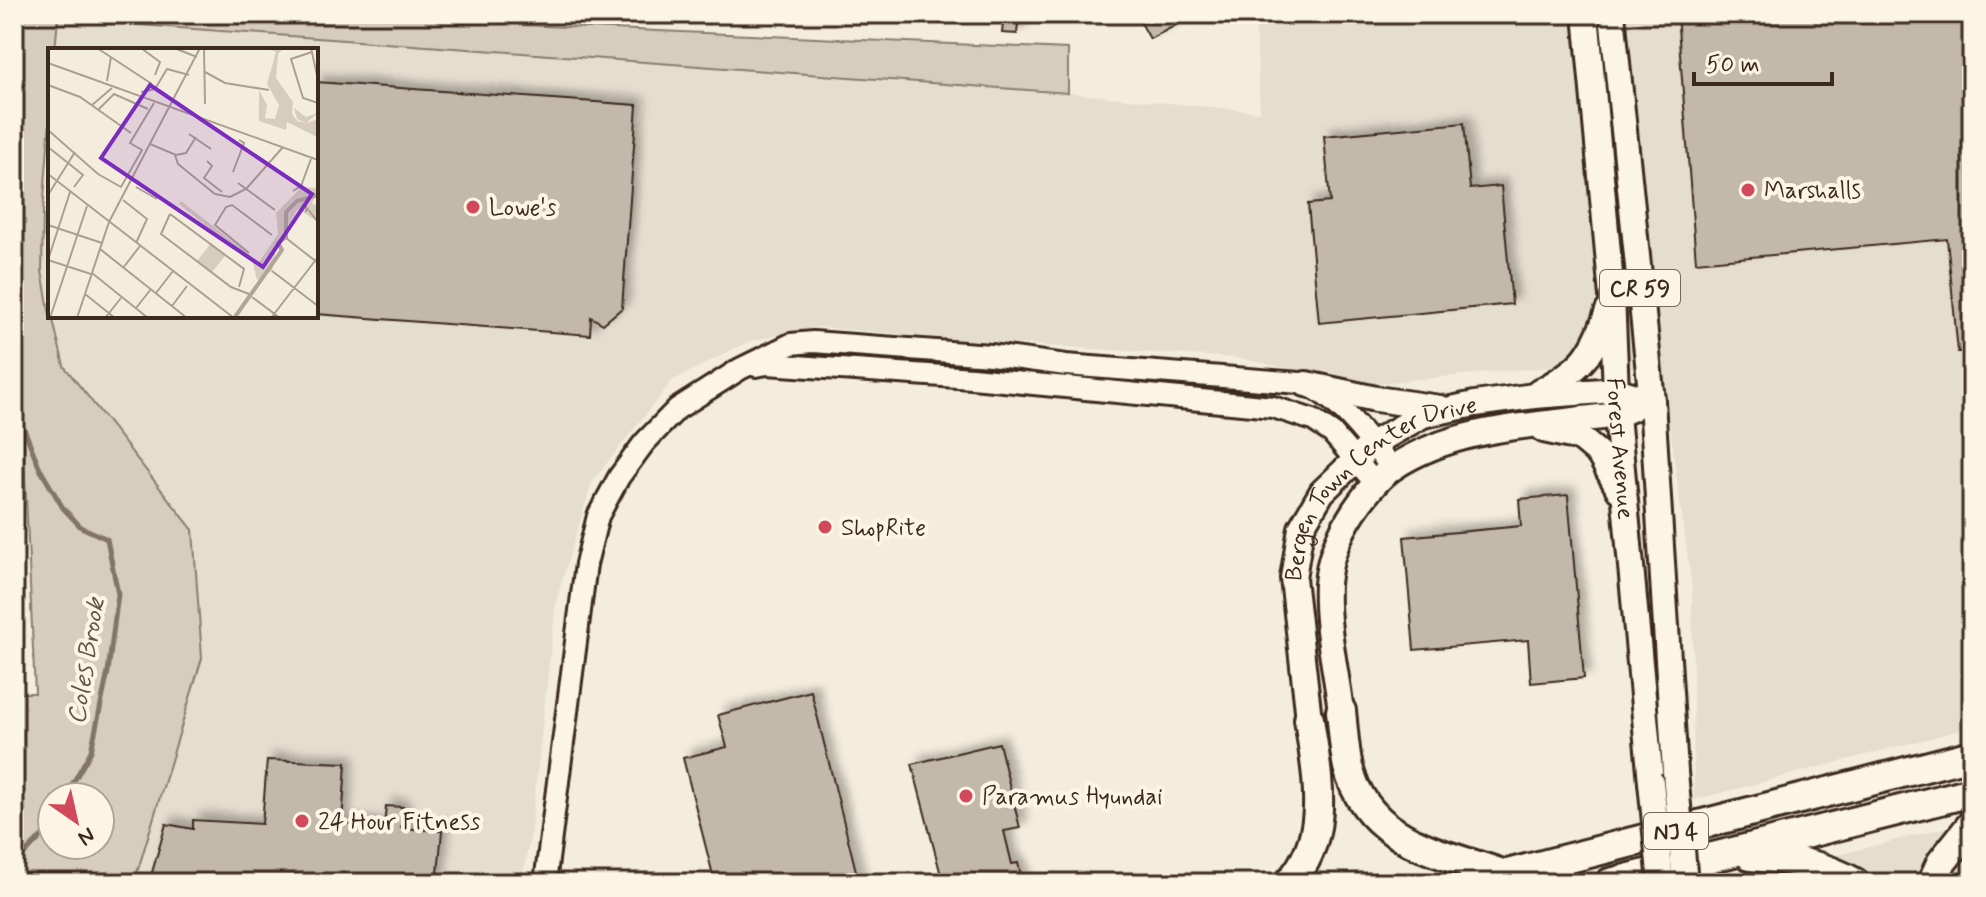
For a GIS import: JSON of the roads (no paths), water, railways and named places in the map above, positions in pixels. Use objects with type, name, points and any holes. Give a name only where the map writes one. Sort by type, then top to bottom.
[{"type":"highway","points":[[1341,711],[1348,767],[1364,800],[1378,819],[1396,836],[1416,845],[1505,875]]},
{"type":"highway","points":[[1289,883],[1308,854],[1318,828],[1320,800],[1309,719]]},
{"type":"highway","name":"NJ 4","points":[[1472,883],[1972,755]]},
{"type":"highway","name":"NJ 4","points":[[1610,883],[1972,792]]},
{"type":"highway","points":[[1932,883],[1941,863],[1972,824]]},
{"type":"highway","points":[[1727,854],[1792,859],[1834,871],[1855,883]]},
{"type":"main road","name":"Forest Avenue","points":[[1586,14],[1612,296],[1624,498],[1661,883]]},
{"type":"main road","name":"Forest Avenue","points":[[1612,14],[1652,401],[1685,883]]},
{"type":"main road","points":[[1534,396],[1582,364],[1597,342],[1612,296]]},
{"type":"main road","points":[[1306,384],[1376,399],[1450,409]]},
{"type":"main road","points":[[1616,390],[1652,401]]},
{"type":"main road","name":"Bergen Town Center Drive","points":[[1309,719],[1293,578],[1301,528],[1322,492],[1364,452],[1423,415],[1534,396],[1616,390]]},
{"type":"main road","name":"Bergen Town Center Drive","points":[[1341,711],[1328,621],[1327,584],[1331,556],[1342,528],[1384,476],[1429,449],[1465,435],[1617,415],[1652,401]]},
{"type":"main road","points":[[1530,427],[1580,438],[1599,454],[1624,498]]},
{"type":"street","points":[[545,883],[586,564],[598,516],[619,477],[644,443],[677,409],[740,369],[791,344],[813,342],[991,355],[1066,365],[1306,384],[1330,400],[1364,452],[1384,476]]},
{"type":"street","points":[[740,369],[767,364],[871,369],[1273,407],[1313,420],[1364,452]]},
{"type":"waterway","name":"Coles Brook","points":[[14,420],[24,429],[40,469],[63,508],[81,527],[107,539],[118,594],[108,672],[91,751],[74,781]]},
{"type":"waterway","name":"Coles Brook","points":[[14,865],[36,842]]},
{"type":"place","name":"Marshalls","points":[[1748,190]]},
{"type":"place","name":"Lowe's","points":[[473,207]]},
{"type":"place","name":"ShopRite","points":[[825,527]]},
{"type":"place","name":"Paramus Hyundai","points":[[966,796]]},
{"type":"place","name":"24 Hour Fitness","points":[[302,821]]}]
